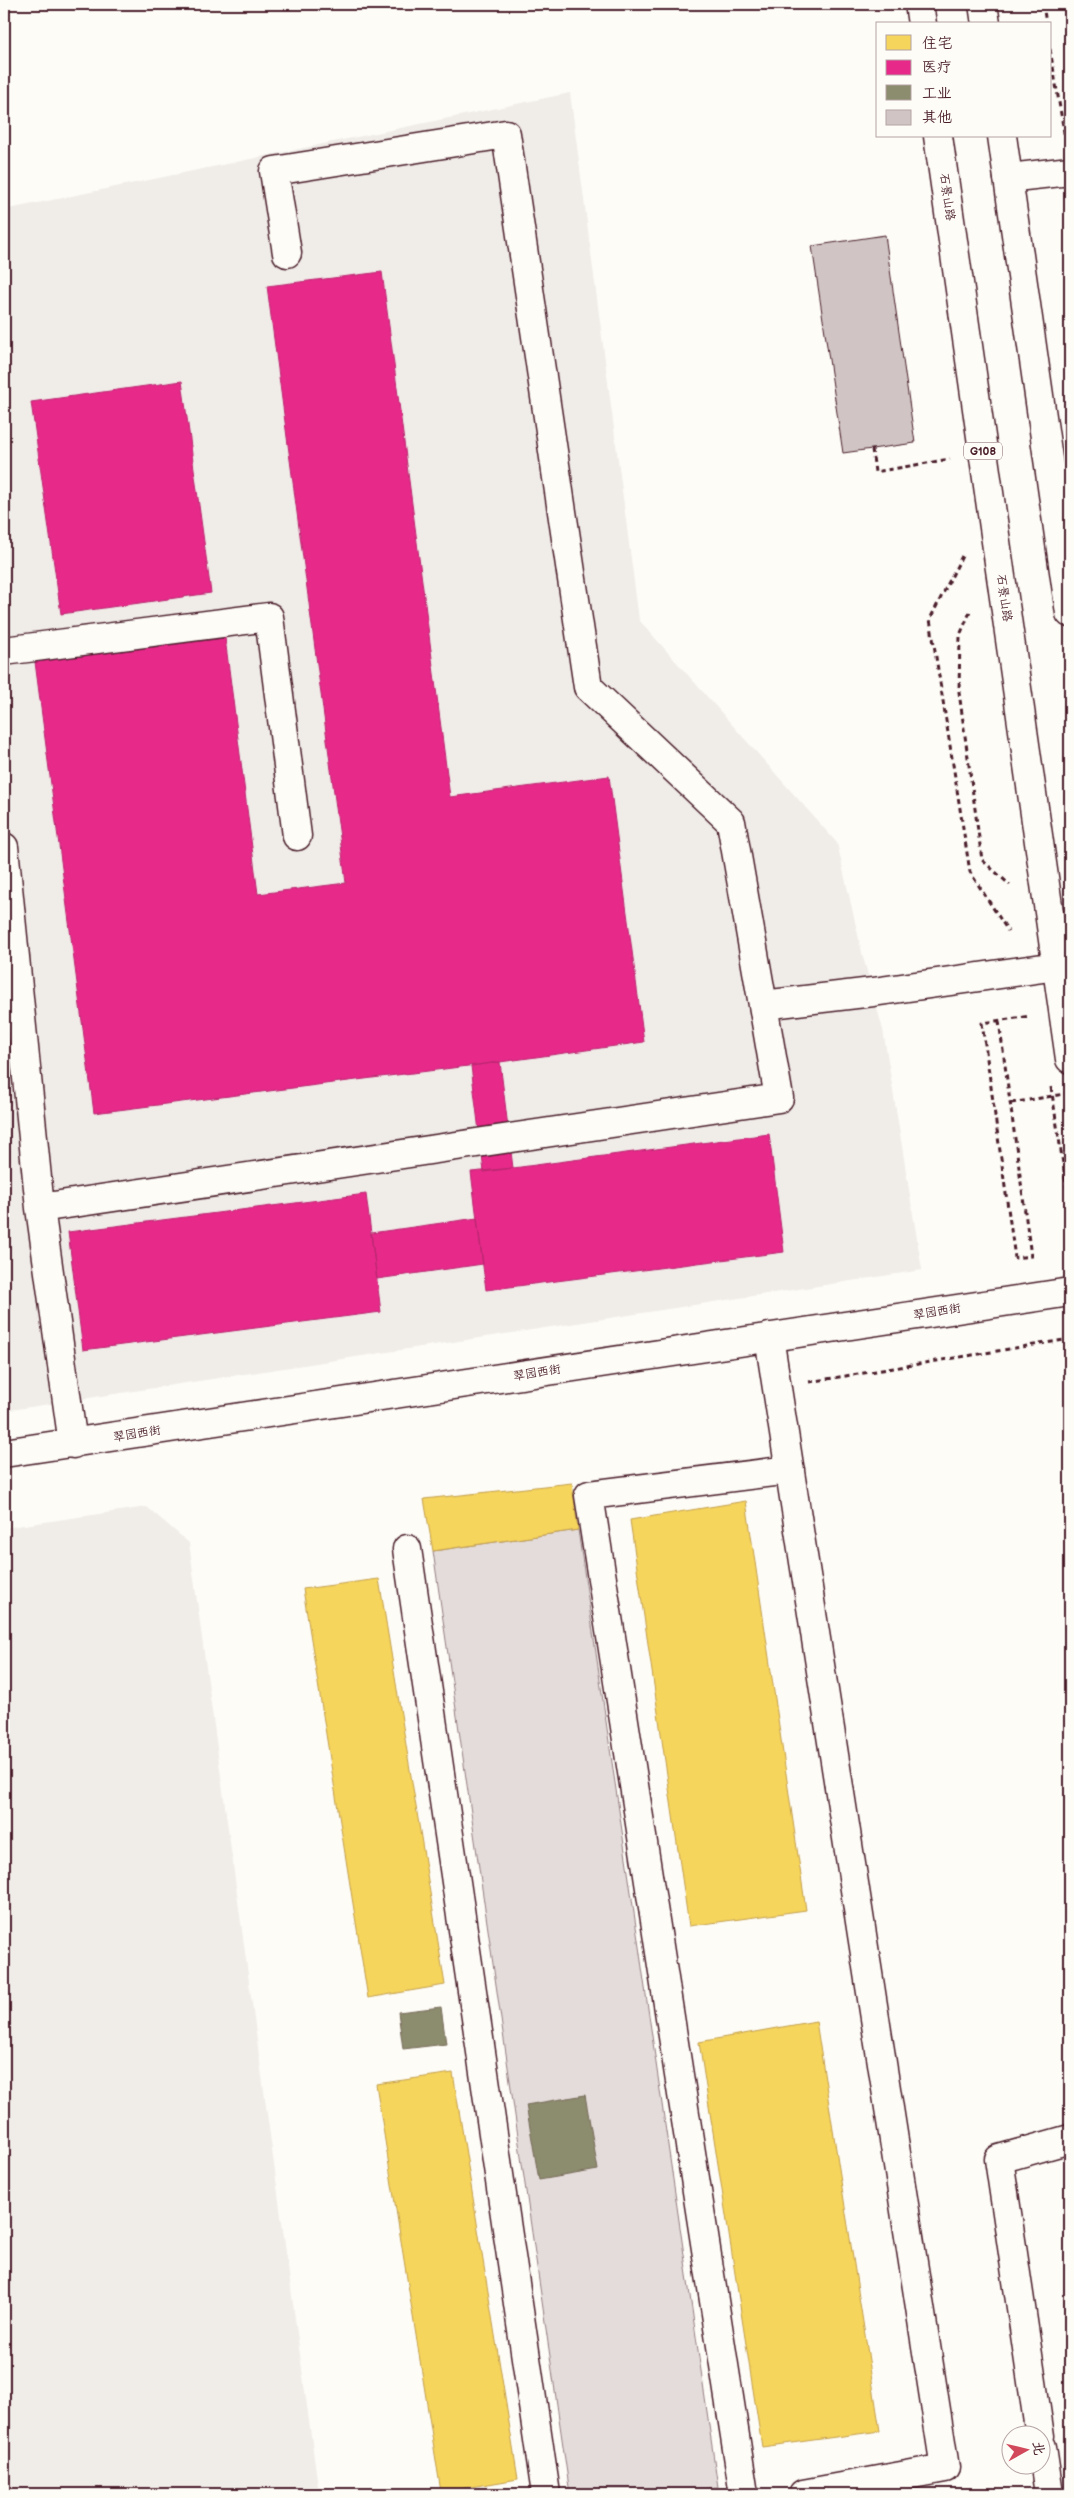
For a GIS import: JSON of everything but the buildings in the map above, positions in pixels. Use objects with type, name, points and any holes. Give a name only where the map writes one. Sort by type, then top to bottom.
[{"type":"main road","points":[[920,4],[922,22]]},
{"type":"main road","points":[[983,4],[986,22]]},
{"type":"main road","points":[[40,1208],[779,1098],[731,822],[588,687],[506,134],[274,171],[287,253]]},
{"type":"main road","name":"石景山路","points":[[938,138],[1070,1059]]},
{"type":"main road","points":[[1002,138],[1070,613]]},
{"type":"main road","points":[[1008,178],[1070,171]]},
{"type":"main road","points":[[4,651],[269,617],[297,836]]},
{"type":"main road","points":[[4,847],[40,1208],[73,1444]]},
{"type":"main road","points":[[763,1005],[873,992],[1057,966]]},
{"type":"main road","name":"翠园西街","points":[[4,1453],[1070,1292]]},
{"type":"main road","points":[[769,1338],[945,2468],[803,2494]]},
{"type":"main road","points":[[744,2494],[589,1495],[790,1470]]},
{"type":"main road","points":[[407,1549],[546,2494]]},
{"type":"main road","points":[[1039,2426],[999,2159],[1070,2139]]},
{"type":"main road","points":[[1046,2476],[1049,2494]]},
{"type":"path","points":[[1043,4],[1046,22]]},
{"type":"path","points":[[1052,61],[1066,144]]},
{"type":"path","points":[[872,449],[875,472],[958,458]]},
{"type":"path","points":[[966,549],[930,619],[970,872],[1008,931]]},
{"type":"path","points":[[971,610],[960,634],[959,692],[982,860],[1013,888]]},
{"type":"path","points":[[999,1021],[1031,1256],[1015,1258],[982,1023],[1063,1011]]},
{"type":"path","points":[[1050,1083],[1070,1209]]},
{"type":"path","points":[[1011,1103],[1070,1093]]},
{"type":"path","points":[[802,1383],[1070,1339]]},
{"type":"shaded area","points":[[570,93],[639,620],[837,843],[863,957],[883,1030],[922,1270],[4,1411],[4,210]]},
{"type":"shaded area","points":[[147,1507],[189,1543],[319,2494],[4,2494],[4,1528]]},
{"type":"shaded area","points":[[578,1530],[718,2487],[666,2494],[570,2494],[433,1551]]}]
